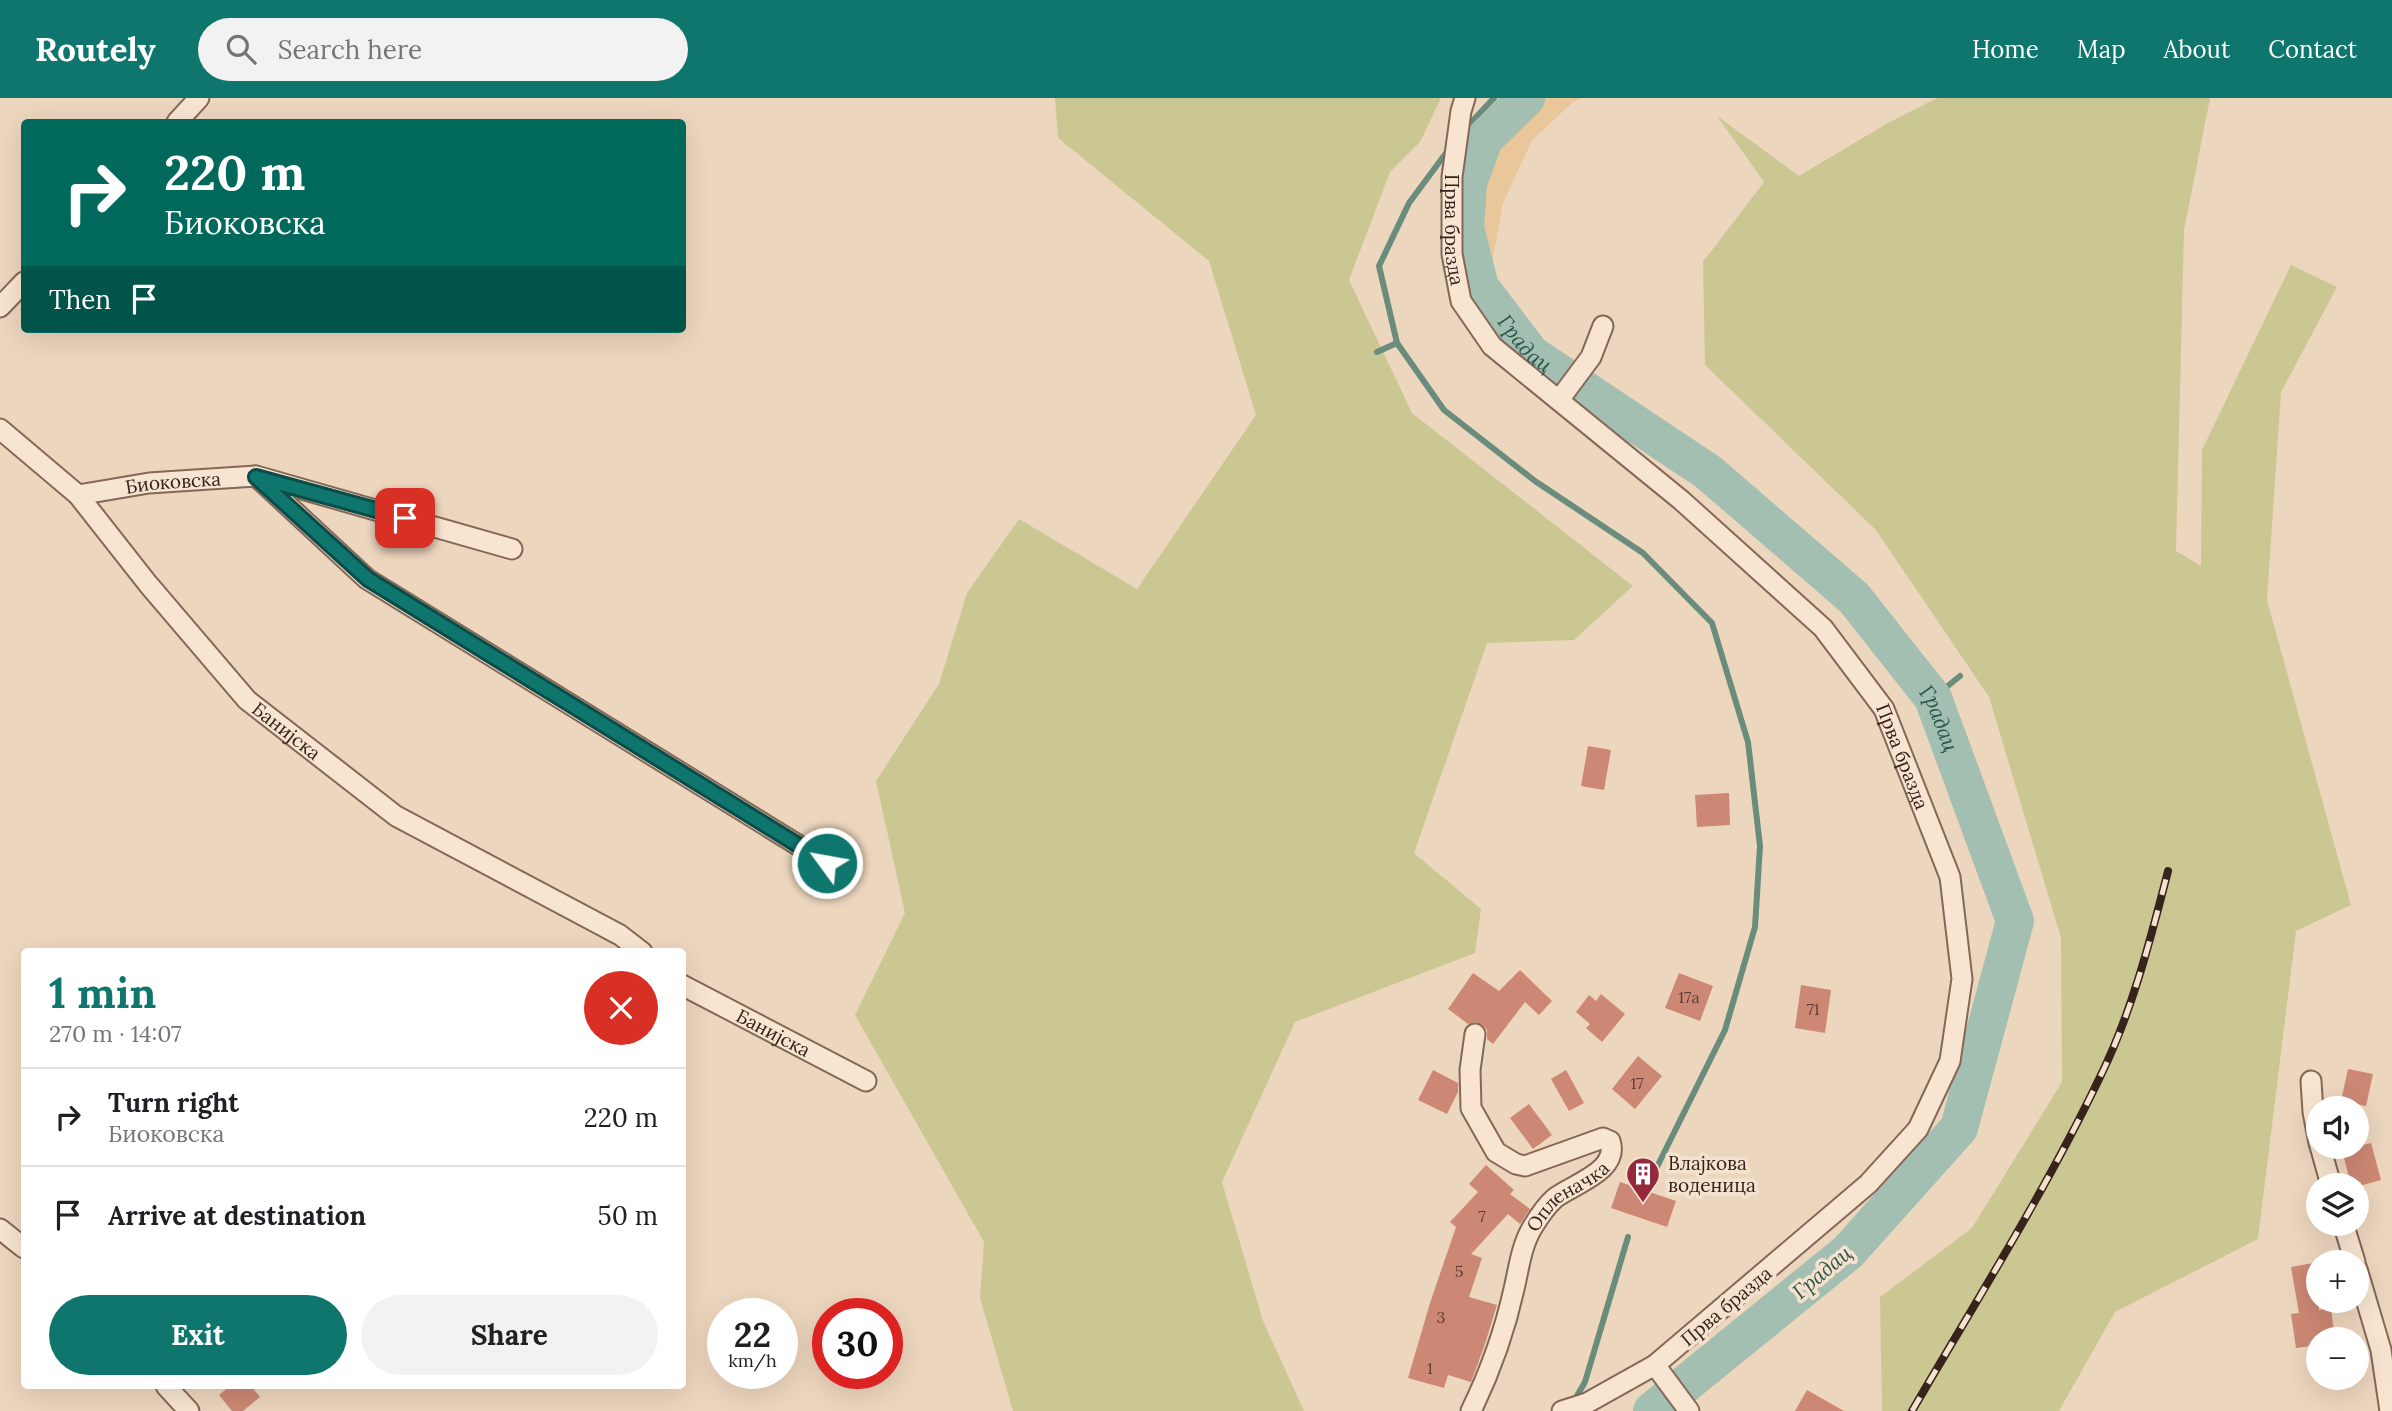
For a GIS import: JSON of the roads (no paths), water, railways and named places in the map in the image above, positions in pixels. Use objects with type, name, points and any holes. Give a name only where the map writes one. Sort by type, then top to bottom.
[{"type":"street","points":[[180,119],[198,98]]},
{"type":"street","name":"Прва бразда","points":[[1463,104],[1452,177],[1452,254],[1461,301],[1492,346],[1681,500],[1823,628],[1884,709],[1950,877],[1962,979],[1950,1061],[1918,1129],[1868,1184],[1659,1372],[1562,1411]]},
{"type":"street","points":[[0,307],[21,285]]},
{"type":"street","points":[[1559,400],[1591,357],[1603,326]]},
{"type":"street","name":"Банијска","points":[[0,429],[78,495],[148,584],[247,700],[396,816],[620,935],[637,948]]},
{"type":"street","points":[[256,477],[368,579],[827,863]]},
{"type":"street","name":"Биоковска","points":[[78,495],[149,483],[256,477],[512,549]]},
{"type":"street","name":"Банијска","points":[[686,987],[866,1081]]},
{"type":"street","name":"Опленачка","points":[[1471,1411],[1499,1338],[1514,1290],[1518,1261],[1532,1229],[1552,1200],[1601,1170],[1611,1155],[1612,1147],[1610,1141],[1603,1138],[1525,1166],[1516,1164],[1496,1152],[1471,1108],[1470,1070],[1475,1034]]},
{"type":"street","points":[[2311,1081],[2313,1096]]},
{"type":"street","points":[[0,1229],[21,1246]]},
{"type":"street","points":[[2369,1310],[2381,1350],[2390,1411]]},
{"type":"street","points":[[1659,1372],[1689,1411]]},
{"type":"street","points":[[169,1389],[189,1411]]},
{"type":"waterway","points":[[1464,130],[1494,98]]},
{"type":"waterway","name":"Градац","points":[[1526,98],[1484,139],[1468,183],[1465,228],[1480,287],[1531,354],[1708,472],[1854,598],[1933,698],[2015,921],[1959,1128],[1848,1252],[1652,1411]]},
{"type":"waterway","points":[[1449,149],[1409,203],[1379,266],[1397,343],[1444,410],[1535,481],[1643,553],[1712,623],[1748,742],[1760,846],[1755,927],[1725,1030],[1649,1183]]},
{"type":"waterway","points":[[1377,352],[1397,343]]},
{"type":"waterway","points":[[1933,698],[1960,676]]},
{"type":"waterway","points":[[1574,1401],[1585,1382],[1628,1237]]},
{"type":"railway","points":[[1912,1411],[2033,1204],[2100,1077],[2131,1002],[2168,871]]},
{"type":"place","name":"Влајкова воденица","points":[[1643,1204]]}]
